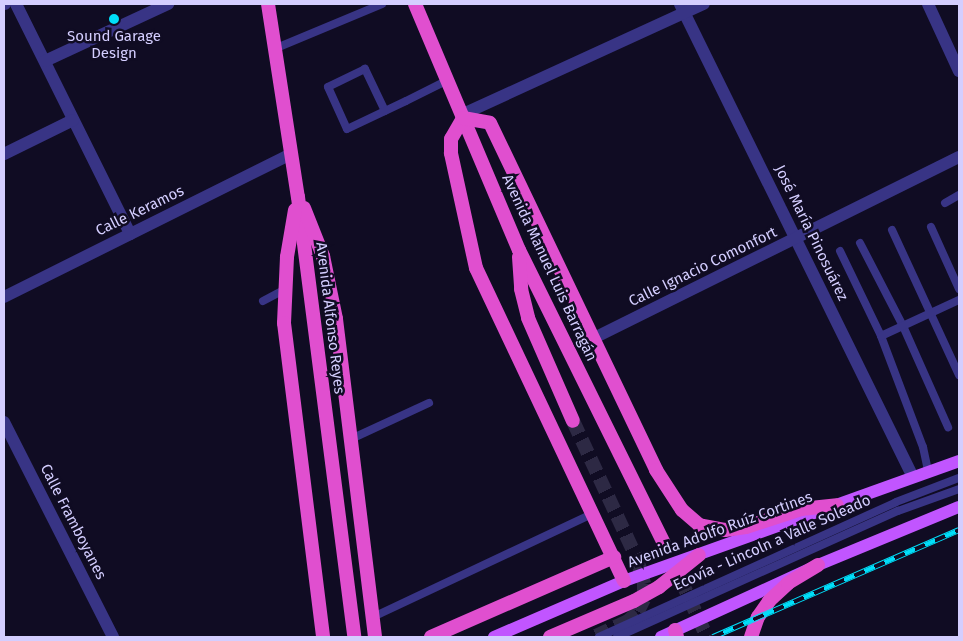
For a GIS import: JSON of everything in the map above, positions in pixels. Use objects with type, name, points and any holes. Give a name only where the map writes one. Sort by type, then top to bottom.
[{"type":"highway","name":"Avenida Alfonso Reyes","points":[[268,4],[298,196],[354,637]]},
{"type":"highway","name":"Avenida Manuel Luis Barragán","points":[[415,4],[519,250],[663,541]]},
{"type":"highway","points":[[624,581],[594,513],[476,268],[451,153],[452,139],[462,116],[490,123],[664,486],[675,503],[699,525],[725,530],[739,528],[801,509],[837,505]]},
{"type":"highway","points":[[298,196],[284,290],[292,405],[323,637]]},
{"type":"highway","points":[[298,196],[314,231],[330,282],[375,637]]},
{"type":"highway","points":[[519,250],[520,289],[528,318],[573,421]]},
{"type":"highway","points":[[550,637],[634,601],[659,587],[699,555]]},
{"type":"highway","points":[[431,637],[614,557]]},
{"type":"highway","points":[[751,637],[758,618],[770,601],[788,583],[818,565]]},
{"type":"main road","name":"Avenida Adolfo Ruíz Cortines","points":[[494,637],[624,581],[959,460]]},
{"type":"main road","points":[[661,637],[676,634],[818,565],[959,507]]},
{"type":"street","points":[[16,4],[130,234]]},
{"type":"street","points":[[45,62],[168,4]]},
{"type":"street","points":[[462,116],[682,8],[704,4]]},
{"type":"street","points":[[928,4],[959,71]]},
{"type":"street","name":"José María Pinosuárez","points":[[682,8],[913,477]]},
{"type":"street","points":[[4,154],[73,120]]},
{"type":"street","name":"Calle Keramos","points":[[4,297],[291,154]]},
{"type":"street","name":"Calle Ignacio Comonfort","points":[[594,338],[796,241],[959,158]]},
{"type":"street","name":"Calle Framboyanes","points":[[4,422],[113,637]]},
{"type":"lane","points":[[274,48],[382,4]]},
{"type":"lane","points":[[385,111],[365,69],[328,87],[347,129],[385,111],[446,81]]},
{"type":"lane","points":[[945,203],[959,195]]},
{"type":"lane","points":[[931,227],[959,290]]},
{"type":"lane","points":[[892,230],[959,375]]},
{"type":"lane","points":[[860,243],[903,326],[948,427]]},
{"type":"lane","points":[[840,251],[881,336],[923,447],[928,471]]},
{"type":"lane","points":[[263,301],[284,290]]},
{"type":"lane","points":[[881,336],[959,300]]},
{"type":"lane","points":[[351,439],[429,403]]},
{"type":"lane","name":"Ecovía - Lincoln a Valle Soleado","points":[[599,637],[896,502],[959,478]]},
{"type":"lane","points":[[617,637],[898,511],[959,489]]},
{"type":"lane","points":[[373,617],[594,513]]},
{"type":"tunnel","points":[[573,421],[637,559],[644,584],[644,599],[637,613],[628,621],[594,637]]},
{"type":"tunnel","points":[[663,541],[707,637]]},
{"type":"railway","points":[[713,637],[959,530]]},
{"type":"place","name":"Sound Garage Design","points":[[114,19]]}]
